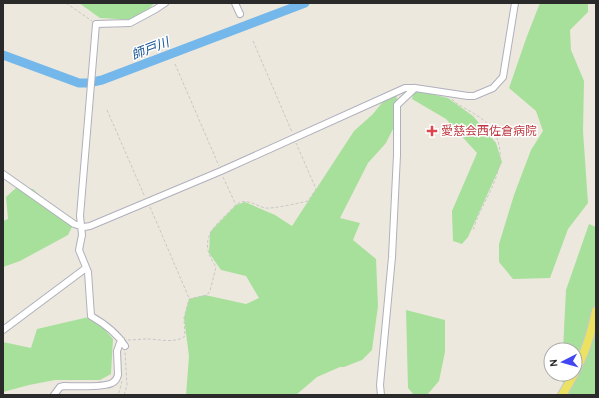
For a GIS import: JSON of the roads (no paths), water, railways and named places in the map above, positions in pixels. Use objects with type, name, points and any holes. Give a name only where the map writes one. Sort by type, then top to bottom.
[{"type":"main road","points":[[562,395],[578,368],[588,342],[596,311]]},
{"type":"street","points":[[125,346],[107,325],[91,316],[88,272],[79,250],[82,239],[80,226],[96,24],[130,23],[165,3]]},
{"type":"street","points":[[235,3],[240,14]]},
{"type":"street","points":[[3,174],[74,224],[84,227],[100,222],[294,139],[405,88],[474,96],[493,88],[503,78],[515,3]]},
{"type":"street","points":[[381,395],[380,385],[392,257],[397,155],[397,105],[415,88]]},
{"type":"street","points":[[3,330],[86,268]]},
{"type":"street","points":[[54,395],[64,386],[110,384],[117,379],[118,351],[121,340]]},
{"type":"waterway","name":"師戸川","points":[[3,55],[79,83],[88,83],[102,80],[305,3]]},
{"type":"place","name":"愛慈会西佐倉病院","points":[[432,131]]}]
